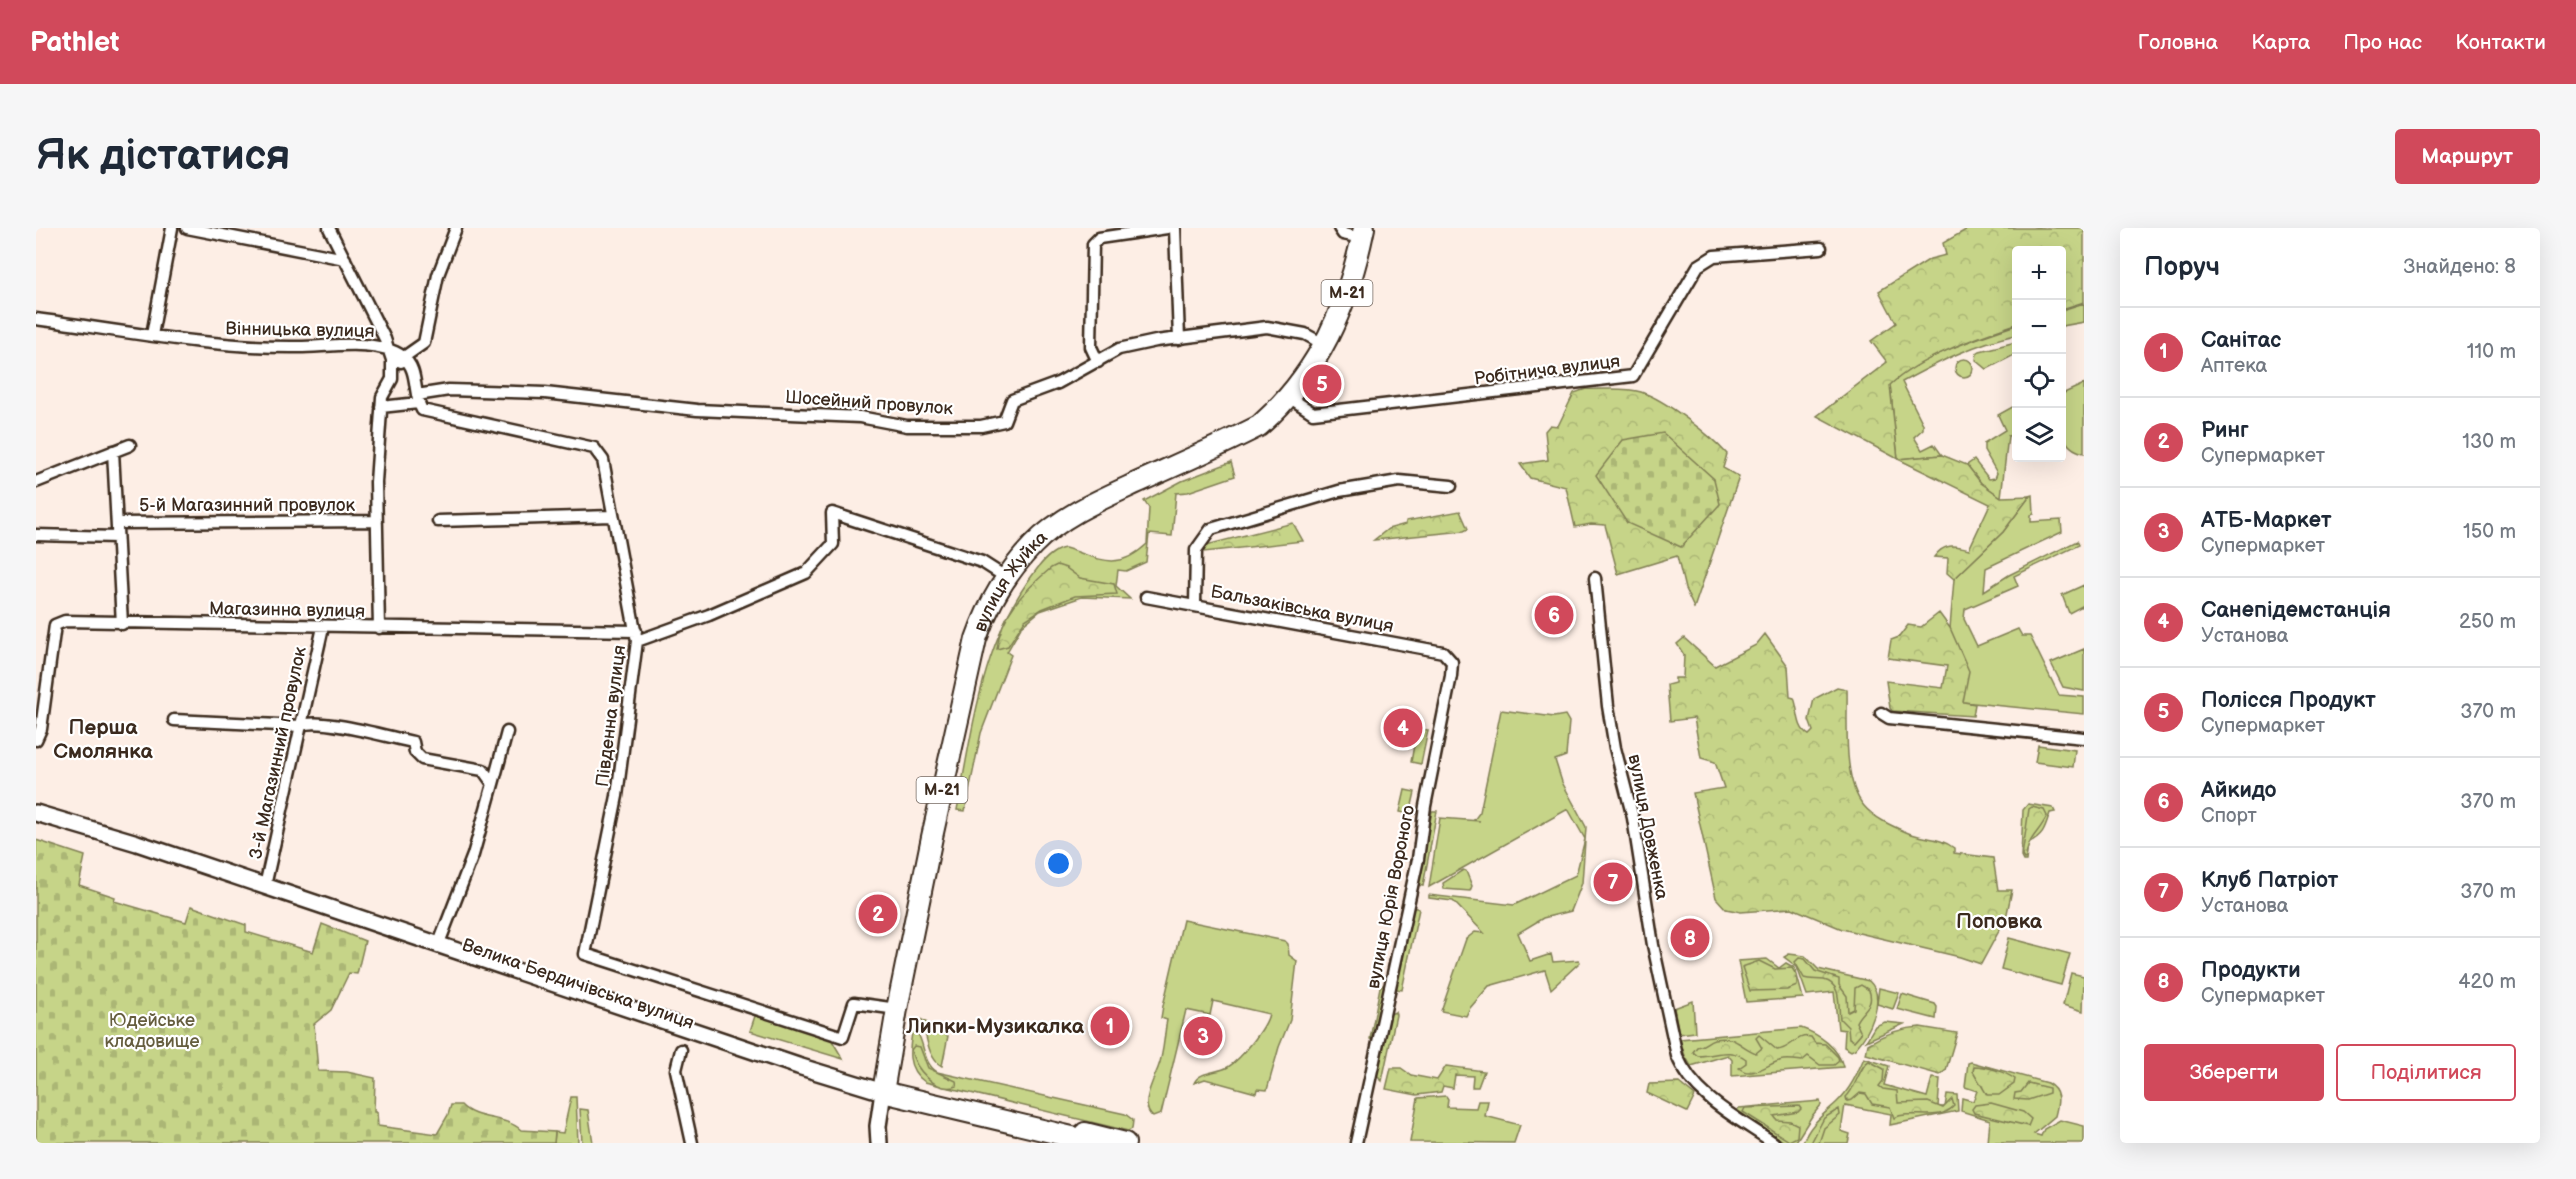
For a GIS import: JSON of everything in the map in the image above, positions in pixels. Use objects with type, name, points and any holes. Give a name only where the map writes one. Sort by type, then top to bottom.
[{"type":"highway","name":"вулиця Жуйка","points":[[884,1088],[897,1009],[953,736],[976,639],[985,614],[1007,578],[1034,544],[1069,517],[1105,497],[1259,426],[1289,397],[1300,385],[1325,345],[1355,272],[1363,233]]},
{"type":"highway","name":"Велика Бердичівська вулиця","points":[[884,1088],[1097,1143]]},
{"type":"highway","name":"Велика Бердичівська вулиця","points":[[884,1088],[1125,1143]]},
{"type":"main road","name":"Велика Бердичівська вулиця","points":[[36,806],[213,860],[266,882],[798,1066],[884,1088]]},
{"type":"main road","name":"Велика Бердичівська вулиця","points":[[36,813],[266,882],[441,938],[884,1088]]},
{"type":"main road","points":[[879,1143],[878,1126],[884,1088]]},
{"type":"street","points":[[152,335],[172,228]]},
{"type":"street","points":[[187,228],[345,259]]},
{"type":"street","points":[[329,228],[389,350],[392,360],[392,379]]},
{"type":"street","points":[[379,628],[375,482],[382,397],[404,357],[424,343],[438,275],[456,228]]},
{"type":"street","points":[[1098,362],[1092,348],[1093,244],[1099,238],[1167,228]]},
{"type":"street","points":[[1175,228],[1179,339]]},
{"type":"street","points":[[1339,228],[1343,234],[1363,233]]},
{"type":"street","name":"Робітнича вулиця","points":[[1289,397],[1313,413],[1634,376],[1698,266],[1714,256],[1821,248]]},
{"type":"street","name":"Вінницька вулиця","points":[[36,319],[225,346],[277,348],[366,345],[389,350],[404,357]]},
{"type":"street","name":"Шосейний провулок","points":[[418,399],[449,390],[545,393],[697,410],[860,417],[907,426],[981,426],[1004,421],[1012,400],[1058,383],[1119,349],[1156,341],[1267,327],[1305,334],[1325,345]]},
{"type":"street","points":[[381,407],[418,399],[417,384],[404,357]]},
{"type":"street","name":"Південна вулиця","points":[[418,399],[422,410],[594,448],[603,460],[637,636],[617,796],[585,954],[843,1037],[854,1003],[897,1009]]},
{"type":"street","points":[[36,482],[130,445]]},
{"type":"street","points":[[113,451],[122,624]]},
{"type":"street","points":[[1195,605],[1196,550],[1211,529],[1338,491],[1399,480],[1450,486]]},
{"type":"street","points":[[637,636],[709,615],[806,573],[833,544],[832,513],[982,562],[1007,578]]},
{"type":"street","points":[[438,521],[612,516]]},
{"type":"street","name":"5-й Магазинний провулок","points":[[117,523],[377,521]]},
{"type":"street","points":[[36,535],[117,537]]},
{"type":"street","name":"вулиця Довженка","points":[[1594,578],[1615,748],[1633,818],[1653,945],[1677,1056],[1686,1075],[1704,1095],[1774,1143]]},
{"type":"street","name":"Бальзаківська вулиця","points":[[1146,597],[1443,652],[1449,657]]},
{"type":"street","name":"Магазинна вулиця","points":[[36,740],[40,729],[55,624],[65,621],[637,636]]},
{"type":"street","name":"3-й Магазинний провулок","points":[[266,882],[323,627]]},
{"type":"street","name":"вулиця Юрія Вороного","points":[[1356,1143],[1418,860],[1425,806],[1452,668],[1449,657]]},
{"type":"street","points":[[1881,713],[1889,718],[2084,738]]},
{"type":"street","points":[[174,720],[302,726],[307,722],[326,723],[413,742],[415,752],[422,759],[483,770],[493,784]]},
{"type":"street","points":[[441,938],[473,855],[507,732]]},
{"type":"street","points":[[681,1050],[676,1070],[692,1143]]},
{"type":"green space","points":[[1969,228],[2084,228],[2084,302],[2066,308],[2066,246],[2012,246],[2012,325],[1933,357],[1917,365],[1890,385],[1898,459],[1817,416],[1887,362],[1871,341],[1896,323],[1879,291],[1930,259],[1946,255],[1943,243]]},
{"type":"green space","points":[[2084,303],[2084,322],[2066,325],[2066,309]]},
{"type":"green space","points":[[2012,326],[2012,336],[1972,348],[1902,382],[1923,424],[1923,429],[1914,437],[1922,450],[1934,444],[1942,455],[1898,459],[1890,384],[1934,356]]},
{"type":"green space","points":[[2012,343],[2012,356],[1987,369],[1976,360],[1977,353]]},
{"type":"green space","points":[[1964,359],[1970,362],[1973,368],[1970,374],[1964,377],[1958,374],[1955,368],[1958,362]]},
{"type":"green space","points":[[2084,384],[2084,453],[2075,450],[2066,441],[2066,392]]},
{"type":"green space","points":[[1586,389],[1635,390],[1663,402],[1719,446],[1727,454],[1723,468],[1739,477],[1694,608],[1685,589],[1677,556],[1618,574],[1605,525],[1591,524],[1575,527],[1566,487],[1530,478],[1520,464],[1548,460],[1545,431],[1550,425],[1558,426],[1574,393]]},
{"type":"green space","points":[[2012,407],[2012,436],[2008,436],[2001,497],[1981,483],[1967,465],[1974,460],[1989,479],[1995,478],[1997,473],[1984,450],[1984,443],[2005,430],[1998,415]]},
{"type":"green space","points":[[1663,433],[1714,479],[1720,504],[1681,547],[1627,523],[1596,475],[1623,440]]},
{"type":"green space","points":[[1942,455],[1967,465],[1981,483],[2001,497],[2030,496],[2003,532],[1954,579],[1947,573],[1948,558],[1934,557],[1942,549],[1950,546],[1969,549],[1990,504],[1898,459]]},
{"type":"green space","points":[[1231,462],[1235,476],[1188,492],[1176,493],[1172,536],[1149,534],[1146,562],[1126,571],[1118,570],[1116,586],[1130,599],[1082,597],[1040,611],[1022,626],[1007,652],[1011,655],[981,733],[965,811],[957,810],[975,716],[991,656],[1016,599],[1037,569],[1052,554],[1065,548],[1108,561],[1117,561],[1136,553],[1147,544],[1149,508],[1144,501],[1182,481]]},
{"type":"green space","points":[[2033,495],[2034,514],[2031,515],[2031,522],[2061,520],[2062,532],[1986,568],[1984,591],[2009,575],[2077,541],[2079,545],[2014,576],[2018,586],[1965,609],[1964,619],[1977,646],[2018,629],[2022,636],[2030,636],[2059,695],[2084,697],[2084,714],[1963,702],[1950,628],[1954,579],[2003,532]]},
{"type":"green space","points":[[1460,511],[1468,529],[1464,531],[1374,540],[1388,529],[1406,524],[1406,521]]},
{"type":"green space","points":[[1293,523],[1303,541],[1204,552],[1206,545]]},
{"type":"green space","points":[[1057,565],[1066,568],[1080,578],[1114,584],[1117,594],[1075,596],[1042,609],[1025,620],[1008,646],[997,649],[1003,625],[1016,603],[1042,576]]},
{"type":"green space","points":[[2084,585],[2084,605],[2069,613],[2062,595]]},
{"type":"green space","points":[[1939,613],[1950,628],[1969,671],[1963,702],[1975,704],[1973,716],[1892,711],[1886,681],[1943,688],[1947,666],[1888,658],[1891,640],[1899,637],[1908,625],[1921,627]]},
{"type":"green space","points":[[1765,634],[1788,666],[1790,697],[1794,698],[1796,703],[1802,728],[1809,735],[1813,731],[1809,720],[1814,699],[1837,687],[1847,689],[1849,766],[1857,795],[1868,810],[1906,832],[1949,844],[1954,848],[1954,853],[1993,858],[1998,890],[2012,890],[2006,918],[1981,964],[1842,929],[1792,908],[1741,912],[1726,909],[1716,898],[1693,793],[1724,788],[1715,762],[1701,758],[1694,718],[1670,721],[1667,685],[1675,683],[1675,678],[1683,678],[1684,655],[1677,644],[1684,638],[1715,666],[1756,645]]},
{"type":"green space","points":[[2084,649],[2084,691],[2063,687],[2051,663]]},
{"type":"green space","points":[[1501,710],[1554,717],[1565,715],[1569,722],[1566,756],[1555,760],[1562,782],[1586,827],[1582,883],[1571,911],[1543,918],[1518,933],[1530,961],[1551,954],[1553,962],[1579,960],[1580,962],[1551,989],[1545,970],[1489,986],[1466,1016],[1441,1011],[1466,939],[1475,932],[1484,933],[1453,901],[1429,898],[1429,895],[1514,905],[1576,875],[1585,839],[1568,809],[1429,887],[1440,818],[1480,821],[1474,820],[1480,812]]},
{"type":"green space","points":[[1417,728],[1428,730],[1421,764],[1411,762]]},
{"type":"green space","points":[[2038,745],[2075,750],[2073,767],[2035,762]]},
{"type":"green space","points":[[1405,790],[1415,792],[1410,814],[1400,812]]},
{"type":"green space","points":[[2028,804],[2053,808],[2055,812],[2050,813],[2041,835],[2028,844],[2026,861],[2023,861],[2021,857],[2023,810]]},
{"type":"green space","points":[[2032,807],[2044,810],[2047,816],[2031,840],[2024,859],[2022,856],[2029,809]]},
{"type":"green space","points":[[1432,811],[1437,811],[1423,886],[1418,885]]},
{"type":"green space","name":"Юдейське кладовище","points":[[36,840],[85,856],[79,885],[115,897],[114,901],[186,922],[191,906],[246,925],[246,932],[313,952],[322,924],[365,941],[357,974],[349,973],[331,1010],[314,1024],[318,1071],[347,1072],[375,1078],[374,1112],[377,1112],[378,1126],[437,1134],[451,1105],[461,1105],[474,1114],[507,1122],[521,1130],[555,1132],[554,1143],[36,1143]]},
{"type":"green space","points":[[1463,870],[1466,871],[1472,886],[1470,891],[1444,889],[1443,883]]},
{"type":"green space","points":[[1413,907],[1419,909],[1402,990],[1396,989]]},
{"type":"green space","points":[[1183,920],[1285,941],[1288,944],[1289,955],[1297,961],[1290,1020],[1279,1047],[1267,1090],[1257,1089],[1256,1093],[1205,1079],[1194,1083],[1200,1076],[1224,1069],[1233,1063],[1258,1035],[1269,1014],[1213,1001],[1210,1015],[1186,1010],[1161,1114],[1153,1117],[1147,1107],[1147,1100],[1162,1057],[1167,1020],[1161,1018]]},
{"type":"green space","points":[[2009,938],[2070,954],[2061,985],[2001,969]]},
{"type":"green space","points":[[1789,954],[1805,956],[1818,969],[1869,981],[1874,988],[1877,997],[1874,1016],[1855,1049],[1851,1051],[1844,1047],[1845,1030],[1838,1029],[1834,992],[1807,995],[1797,967],[1784,957]]},
{"type":"green space","points":[[1799,958],[1805,959],[1815,971],[1839,979],[1839,985],[1847,996],[1848,1012],[1854,1009],[1855,988],[1861,985],[1869,990],[1869,1004],[1856,1022],[1861,1033],[1854,1041],[1849,1038],[1848,1027],[1840,1019],[1838,996],[1834,986],[1824,980],[1804,978],[1795,962]]},
{"type":"green space","points":[[1767,959],[1779,968],[1786,963],[1795,968],[1803,998],[1746,1002],[1738,961]]},
{"type":"green space","points":[[1759,961],[1775,969],[1792,968],[1797,976],[1797,986],[1787,990],[1750,991],[1742,967]]},
{"type":"green space","points":[[2071,973],[2084,976],[2083,1011],[2063,1005]]},
{"type":"green space","points":[[1385,985],[1373,1040],[1370,1039],[1380,987]]},
{"type":"green space","points":[[1879,988],[1899,993],[1893,1009],[1877,1004]]},
{"type":"green space","points":[[1902,994],[1935,1004],[1936,1019],[1897,1009]]},
{"type":"green space","points":[[1693,1001],[1695,1032],[1679,1034],[1674,1008]]},
{"type":"green space","points":[[1395,1012],[1382,1081],[1376,1075],[1390,1014]]},
{"type":"green space","points":[[756,1013],[828,1034],[843,1059],[750,1031]]},
{"type":"green space","points":[[922,1020],[948,1036],[942,1066],[937,1063],[931,1052]]},
{"type":"green space","points":[[1885,1022],[1904,1024],[1866,1041],[1875,1026]]},
{"type":"green space","points":[[1920,1027],[1957,1033],[1946,1070],[1940,1075],[1866,1054],[1868,1044],[1880,1037],[1900,1030]]},
{"type":"green space","points":[[913,1028],[920,1038],[928,1062],[937,1072],[1125,1114],[1133,1120],[1132,1129],[1128,1131],[925,1082],[914,1071],[911,1064]]},
{"type":"green space","points":[[1801,1028],[1815,1034],[1833,1048],[1843,1067],[1732,1076],[1732,1060],[1728,1055],[1691,1066],[1680,1039]]},
{"type":"green space","points":[[1759,1035],[1777,1050],[1801,1038],[1811,1037],[1815,1043],[1825,1044],[1839,1061],[1834,1065],[1820,1065],[1808,1056],[1802,1061],[1778,1061],[1749,1072],[1739,1068],[1746,1063],[1746,1059],[1740,1055],[1728,1053],[1698,1056],[1693,1052],[1697,1047],[1722,1038],[1733,1040],[1756,1053],[1762,1048],[1756,1038]]},
{"type":"green space","points":[[914,1046],[920,1047],[928,1068],[956,1081],[957,1086],[949,1088],[934,1083],[928,1078],[913,1057],[911,1050]]},
{"type":"green space","points":[[1864,1058],[1889,1066],[1884,1085],[1927,1097],[1932,1078],[1940,1079],[1938,1107],[1945,1107],[1947,1094],[1957,1095],[1958,1111],[1890,1125],[1891,1114],[1845,1105],[1841,1131],[1850,1134],[1848,1143],[1803,1143],[1821,1116],[1845,1093]]},
{"type":"green space","points":[[1869,1061],[1884,1069],[1883,1081],[1879,1086],[1883,1089],[1897,1091],[1898,1103],[1928,1102],[1943,1108],[1952,1099],[1954,1106],[1940,1114],[1894,1118],[1890,1107],[1872,1104],[1866,1094],[1860,1093],[1847,1101],[1846,1097],[1863,1067]]},
{"type":"green space","points":[[1968,1063],[2052,1086],[2058,1097],[2055,1116],[2034,1134],[2041,1136],[2044,1129],[2060,1120],[2084,1126],[2084,1143],[1988,1143],[1990,1120],[1961,1111],[1962,1098],[1973,1101],[1977,1091],[1965,1087]]},
{"type":"green space","points":[[1446,1066],[1484,1071],[1478,1087],[1472,1087],[1473,1076],[1455,1075],[1453,1088],[1443,1086],[1441,1092],[1417,1095],[1386,1089],[1391,1068],[1401,1068],[1411,1075],[1437,1080]]},
{"type":"green space","points":[[1974,1066],[1990,1068],[2006,1074],[2015,1079],[2014,1084],[1999,1095],[1987,1095],[1973,1071]]},
{"type":"green space","points":[[1679,1083],[1695,1096],[1687,1112],[1647,1093],[1649,1084]]},
{"type":"green space","points":[[2028,1083],[2049,1088],[2049,1093],[2028,1100],[2014,1099],[2015,1093],[2021,1092]]},
{"type":"green space","points":[[1446,1096],[1447,1107],[1476,1108],[1478,1101],[1488,1101],[1485,1116],[1520,1125],[1514,1143],[1410,1142],[1418,1098]]},
{"type":"green space","points":[[571,1097],[576,1097],[578,1143],[554,1143],[555,1132],[563,1133]]},
{"type":"green space","points":[[1820,1101],[1821,1105],[1795,1143],[1786,1143],[1737,1110],[1739,1108]]},
{"type":"green space","points":[[1991,1103],[2023,1112],[2031,1119],[2028,1126],[1974,1113],[1972,1109],[1975,1105]]},
{"type":"green space","points":[[1799,1106],[1801,1109],[1798,1112],[1774,1116],[1777,1120],[1790,1121],[1798,1125],[1797,1137],[1789,1141],[1743,1112],[1745,1108]]},
{"type":"green space","points":[[580,1109],[588,1110],[593,1143],[582,1143]]},
{"type":"green space","points":[[1839,1109],[1840,1115],[1824,1128],[1819,1143],[1811,1143],[1824,1118]]},
{"type":"place","name":"Полісся Продукт","points":[[1322,384]]},
{"type":"place","name":"Айкидо","points":[[1554,615]]},
{"type":"place","name":"Санепідемстанція","points":[[1403,728]]},
{"type":"place","name":"Клуб Патріот","points":[[1613,882]]},
{"type":"place","name":"Ринг","points":[[878,914]]},
{"type":"place","name":"Продукти","points":[[1690,938]]},
{"type":"place","name":"Санітас","points":[[1110,1026]]},
{"type":"place","name":"АТБ-Маркет","points":[[1203,1036]]},
{"type":"district","name":"Перша Смолянка","points":[[103,739]]},
{"type":"district","name":"Поповка","points":[[1999,921]]},
{"type":"district","name":"Липки-Музикалка","points":[[995,1026]]}]
